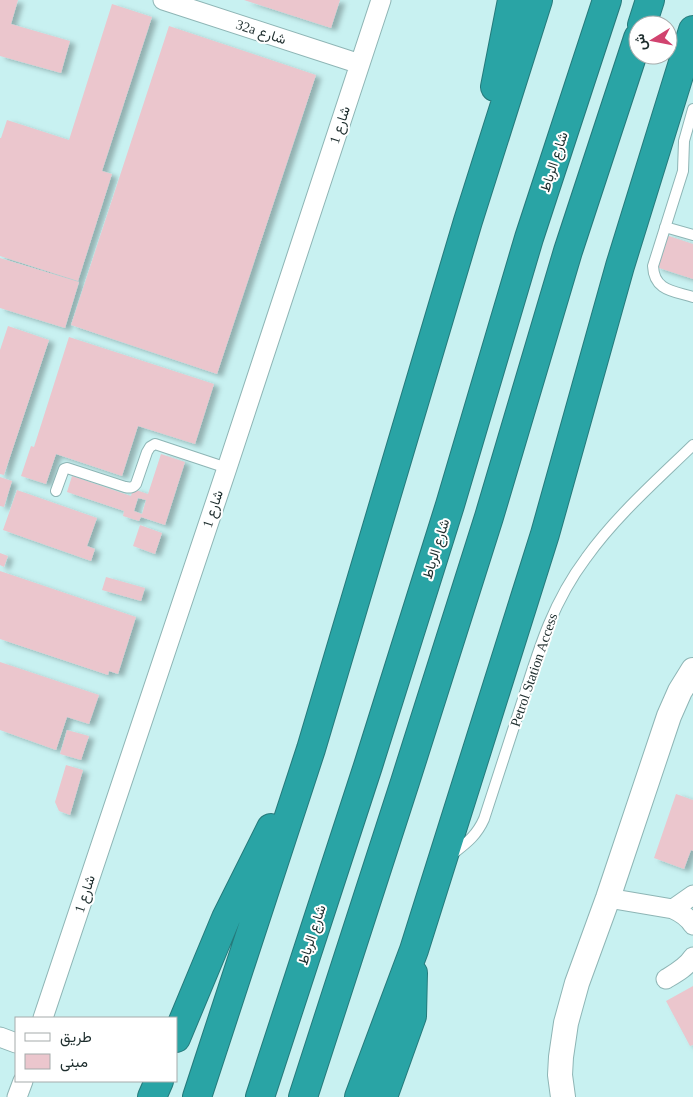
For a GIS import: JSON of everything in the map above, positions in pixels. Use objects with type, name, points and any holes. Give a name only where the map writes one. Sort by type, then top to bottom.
[{"type":"highway","points":[[468,221],[512,0]]},
{"type":"highway","points":[[198,1097],[311,749],[468,221],[538,0]]},
{"type":"highway","name":"شارع الرباط","points":[[260,1097],[374,747],[450,505],[529,238],[607,0]]},
{"type":"highway","points":[[645,15],[650,0]]},
{"type":"highway","points":[[365,1096],[414,950],[545,534],[620,266],[693,30]]},
{"type":"highway","points":[[303,1097],[483,536],[568,251],[629,65]]},
{"type":"highway","points":[[178,1033],[226,918],[311,749]]},
{"type":"highway","points":[[152,1097],[159,1082]]},
{"type":"street","name":"32a شارع","points":[[162,0],[360,64]]},
{"type":"street","name":"شارع 1","points":[[43,1017],[381,0]]},
{"type":"street","points":[[563,1097],[560,1075],[561,1057],[566,1023],[578,983],[670,716],[680,691],[693,670]]},
{"type":"street","points":[[673,909],[693,894]]},
{"type":"street","points":[[608,898],[673,909],[682,913],[693,925]]},
{"type":"street","points":[[666,979],[683,969],[693,957]]},
{"type":"street","points":[[0,1037],[15,1043]]},
{"type":"street","points":[[561,1057],[574,1097]]},
{"type":"street","points":[[17,1097],[22,1082]]},
{"type":"lane","points":[[693,109],[684,141],[688,163],[653,266],[655,279],[664,288],[693,297]]},
{"type":"lane","points":[[665,227],[693,235]]},
{"type":"lane","points":[[56,491],[62,473],[67,468],[125,487],[133,487],[136,484],[147,452],[155,444],[226,468]]},
{"type":"lane","name":"Petrol Station Access","points":[[441,863],[471,840],[481,826],[543,638],[572,578],[589,553],[613,524],[693,445]]},
{"type":"building","points":[[0,0],[18,0],[11,24],[70,41],[61,73],[0,56]]},
{"type":"building","points":[[244,0],[340,0],[331,28]]},
{"type":"building","points":[[112,4],[152,17],[102,171],[112,174],[78,281],[0,256],[0,138],[7,120],[69,140]]},
{"type":"building","points":[[169,26],[316,75],[217,374],[71,325]]},
{"type":"building","points":[[666,235],[693,244],[693,279],[656,267]]},
{"type":"building","points":[[0,258],[79,282],[65,328],[0,308]]},
{"type":"building","points":[[8,326],[49,340],[4,475],[0,474],[0,350]]},
{"type":"building","points":[[69,337],[214,384],[195,444],[138,426],[122,476],[56,454],[46,484],[21,476],[31,446],[34,447]]},
{"type":"building","points":[[161,454],[185,462],[165,525],[141,517],[139,521],[123,516],[124,511],[67,492],[72,476],[131,496],[133,489],[148,494]],"holes":[[[138,498],[146,500],[142,514],[134,511]]]},
{"type":"building","points":[[0,477],[12,481],[4,507],[0,506]]},
{"type":"building","points":[[17,490],[97,518],[87,546],[95,549],[91,561],[3,530]]},
{"type":"building","points":[[140,525],[162,533],[155,554],[133,546]]},
{"type":"building","points":[[0,553],[8,556],[4,567],[0,565]]},
{"type":"building","points":[[0,571],[136,617],[118,674],[109,671],[108,675],[0,639]]},
{"type":"building","points":[[106,577],[145,588],[141,601],[102,590]]},
{"type":"building","points":[[0,662],[99,695],[89,724],[67,717],[56,750],[0,730]]},
{"type":"building","points":[[67,730],[89,736],[81,760],[60,754]]},
{"type":"building","points":[[66,765],[83,770],[70,815],[59,811],[55,802]]},
{"type":"building","points":[[676,794],[693,800],[693,851],[691,850],[684,869],[654,858]]},
{"type":"building","points":[[693,986],[693,1045],[690,1046],[666,1001]]}]
